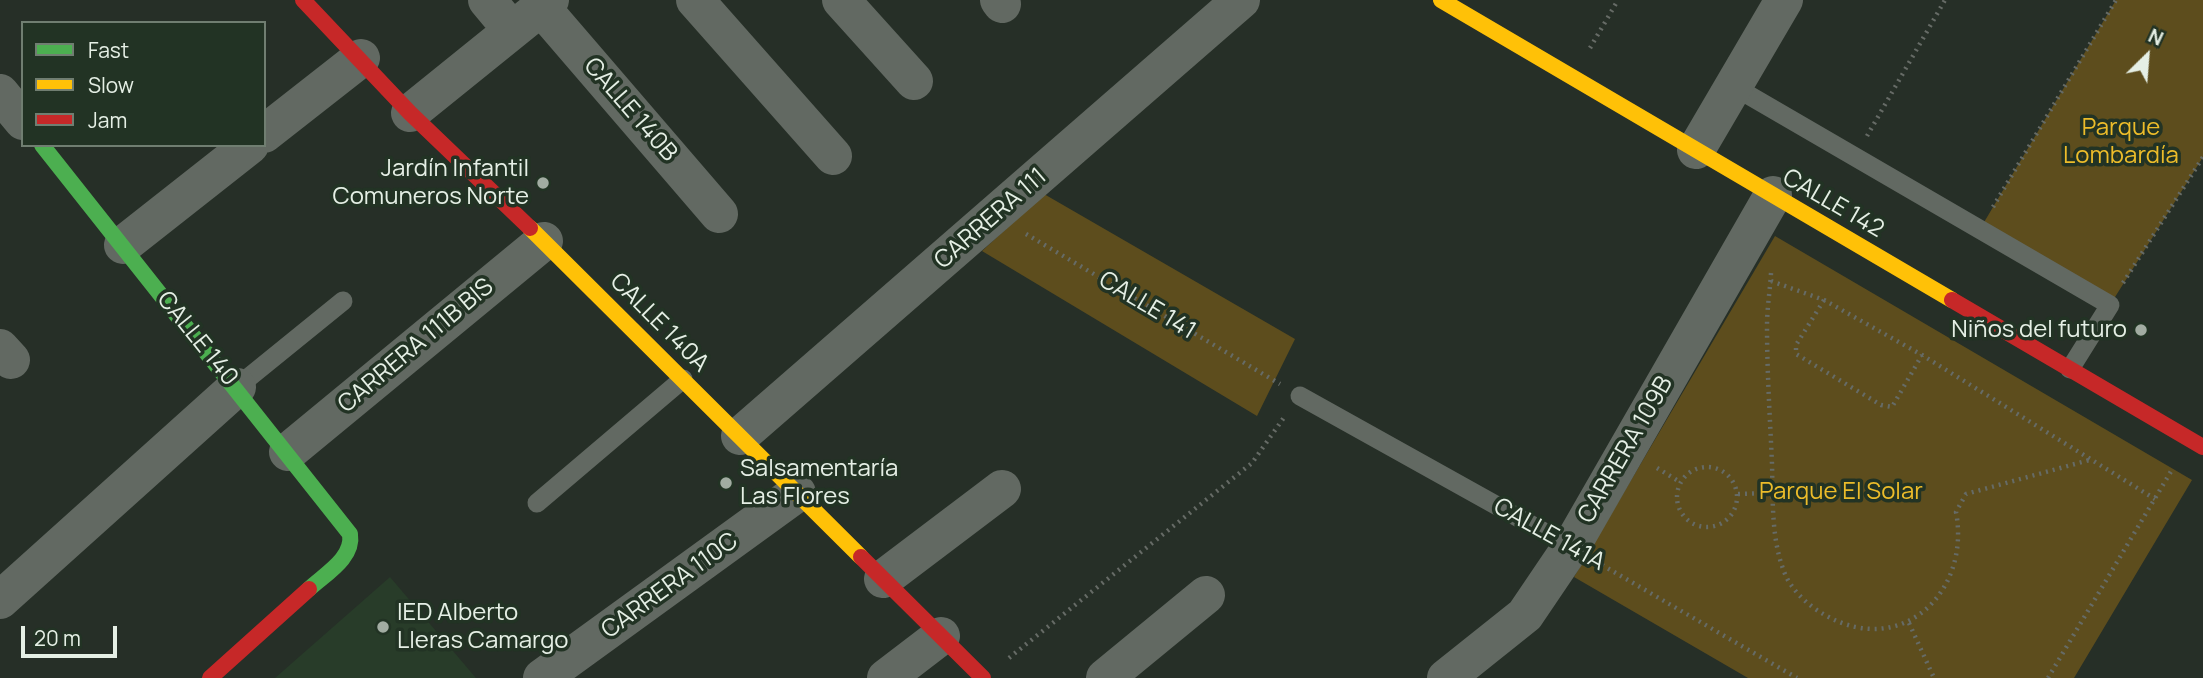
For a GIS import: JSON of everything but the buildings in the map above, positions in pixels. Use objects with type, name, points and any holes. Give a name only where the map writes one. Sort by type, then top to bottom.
[{"type":"street","name":"CALLE 140A","points":[[303,0],[361,58],[410,113],[544,241],[982,678]]},
{"type":"street","name":"CALLE 140B","points":[[486,0],[534,12],[719,214]]},
{"type":"street","points":[[695,0],[832,156]]},
{"type":"street","points":[[841,0],[914,81]]},
{"type":"street","name":"CARRERA 111","points":[[740,436],[1241,0]]},
{"type":"street","name":"CALLE 142","points":[[1441,0],[2197,443]]},
{"type":"street","points":[[1696,150],[1784,0]]},
{"type":"street","points":[[410,113],[534,12]]},
{"type":"street","points":[[266,132],[361,58]]},
{"type":"street","points":[[0,93],[21,119]]},
{"type":"street","name":"CALLE 140","points":[[44,147],[237,387],[350,534],[352,545],[347,555],[210,678]]},
{"type":"street","points":[[122,245],[247,147]]},
{"type":"street","name":"CARRERA 109B","points":[[1446,678],[1525,615],[1571,547],[1773,195]]},
{"type":"street","name":"CARRERA 111B BIS","points":[[288,452],[544,241]]},
{"type":"street","points":[[0,600],[237,387]]},
{"type":"street","points":[[883,579],[1002,489]]},
{"type":"street","name":"CARRERA 110C","points":[[542,678],[797,493]]},
{"type":"street","points":[[1105,678],[1206,595]]},
{"type":"street","points":[[886,678],[941,636]]},
{"type":"lane","points":[[1733,86],[2110,305],[2070,369]]},
{"type":"lane","points":[[237,387],[343,301]]},
{"type":"lane","points":[[537,503],[683,379]]},
{"type":"lane","name":"CALLE 141A","points":[[1300,396],[1571,547]]},
{"type":"path","points":[[1573,78],[1618,0]]},
{"type":"path","points":[[1855,156],[1945,0]]},
{"type":"path","points":[[1980,229],[2116,0]]},
{"type":"path","points":[[2110,305],[2203,157]]},
{"type":"path","name":"CALLE 141","points":[[995,216],[1300,396]]},
{"type":"path","points":[[1771,269],[1767,325],[1774,534],[1785,576],[1810,607],[1843,625],[1876,631],[1909,622],[1938,598],[1955,567],[1961,536],[1956,512],[1966,494],[2093,459]]},
{"type":"path","points":[[1771,281],[1824,300],[1922,355],[2155,499]]},
{"type":"path","points":[[1824,300],[1796,345],[1796,354],[1881,405],[1892,407],[1922,355]]},
{"type":"path","points":[[1005,661],[1252,463],[1300,396]]},
{"type":"path","points":[[2048,678],[2155,499],[2197,443]]},
{"type":"path","points":[[1705,466],[1720,469],[1726,474],[1738,494],[1734,510],[1724,522],[1709,527],[1693,524],[1681,513],[1677,498],[1680,482],[1691,471],[1705,466]]},
{"type":"path","points":[[1738,494],[1773,493]]},
{"type":"path","name":"CALLE 141A","points":[[1571,547],[1797,678]]},
{"type":"path","points":[[1909,622],[1934,678]]},
{"type":"shaded area","name":"IED Alberto Lleras Camargo","points":[[390,577],[476,678],[275,678]]},
{"type":"green space","name":"Parque Lombardía","points":[[2116,0],[2203,0],[2203,157],[2110,305],[1980,229]]},
{"type":"green space","points":[[1044,194],[1295,339],[1257,416],[982,251]]},
{"type":"green space","name":"Parque El Solar","points":[[1775,236],[2192,480],[2074,678],[1748,678],[1574,577]]},
{"type":"traffic: fast","points":[[44,147],[350,534],[348,551],[343,558],[309,589]]},
{"type":"traffic: slow","points":[[1441,0],[1952,300]]},
{"type":"traffic: slow","points":[[530,228],[861,557]]},
{"type":"traffic: jam","points":[[303,0],[410,113],[530,228]]},
{"type":"traffic: jam","points":[[1952,300],[2203,447]]},
{"type":"traffic: jam","points":[[861,557],[983,678]]},
{"type":"traffic: jam","points":[[210,678],[309,589]]},
{"type":"place","name":"Jardín Infantil Comuneros Norte","points":[[543,183]]},
{"type":"place","name":"Niños del futuro","points":[[2141,330]]},
{"type":"place","name":"Salsamentaría Las Flores","points":[[726,483]]},
{"type":"place","name":"IED Alberto Lleras Camargo","points":[[383,627]]}]
